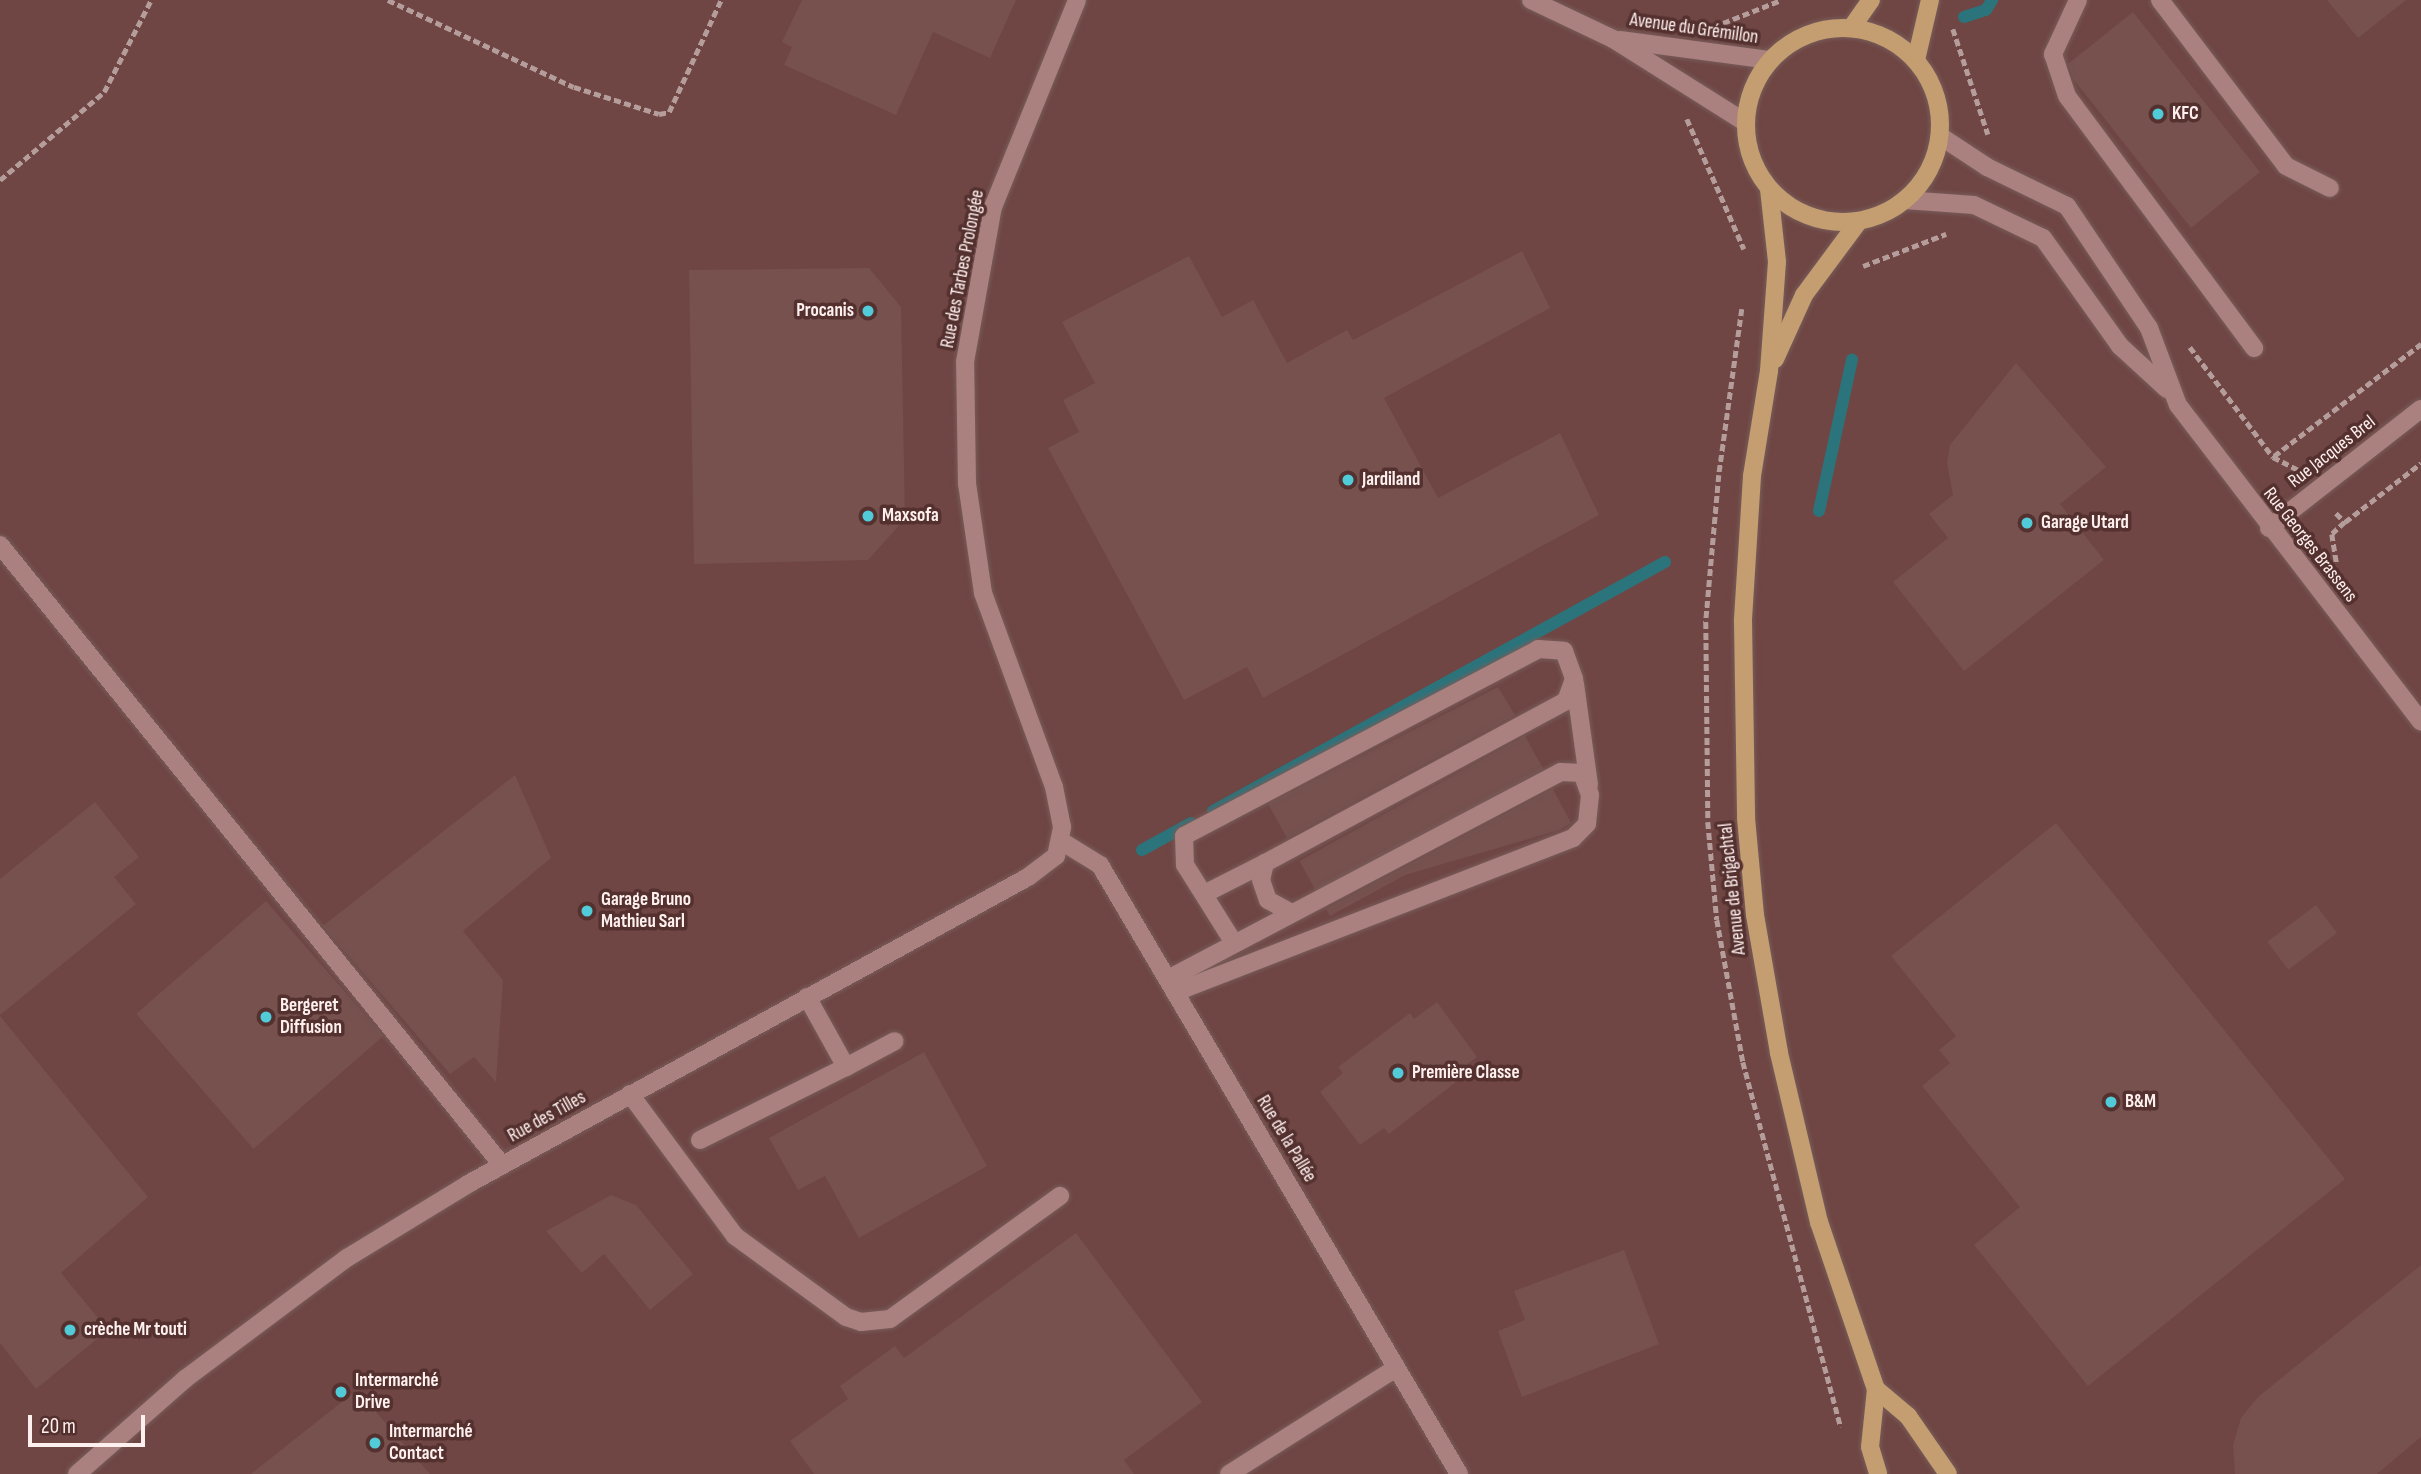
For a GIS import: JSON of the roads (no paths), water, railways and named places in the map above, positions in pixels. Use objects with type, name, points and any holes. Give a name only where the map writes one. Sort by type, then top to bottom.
[{"type":"main road","points":[[1852,27],[1871,0]]},
{"type":"main road","points":[[1916,60],[1930,0]]},
{"type":"main road","points":[[1852,27],[1888,38],[1916,60],[1932,83],[1940,136],[1929,171],[1905,200],[1859,221],[1826,220],[1795,210],[1769,189],[1751,158],[1745,122],[1753,86],[1769,60],[1793,41],[1821,29],[1852,27]]},
{"type":"main road","name":"Avenue de Brigachtal","points":[[1769,189],[1777,262],[1769,371],[1752,476],[1743,621],[1742,728],[1755,915],[1779,1053],[1819,1222],[1876,1389],[1870,1447],[1878,1474]]},
{"type":"main road","name":"Avenue de Brigachtal","points":[[1769,371],[1804,295],[1859,221]]},
{"type":"main road","points":[[1876,1389],[1908,1416],[1948,1474]]},
{"type":"street","name":"Rue des Tarbes Prolongée","points":[[1061,841],[1054,786],[984,593],[967,483],[964,409],[972,307],[993,207],[1077,0]]},
{"type":"street","name":"Avenue du Grémillon","points":[[1531,0],[1613,39],[1745,122]]},
{"type":"street","points":[[2078,0],[2053,54],[2067,96],[2254,348]]},
{"type":"street","points":[[2160,0],[2286,166],[2330,188]]},
{"type":"street","name":"Avenue du Grémillon","points":[[1613,39],[1769,60]]},
{"type":"street","name":"Rue Georges Brassens","points":[[1940,136],[1987,167],[2067,206],[2149,328],[2170,391]]},
{"type":"street","name":"Rue Georges Brassens","points":[[1905,200],[1974,205],[2043,238],[2120,345],[2170,391],[2269,528],[2421,722]]},
{"type":"street","name":"Rue Jacques Brel","points":[[2269,528],[2421,409]]},
{"type":"street","points":[[0,545],[502,1165]]},
{"type":"street","points":[[1171,986],[1573,838],[1587,824],[1590,795],[1574,680],[1564,651],[1538,649],[1184,836],[1185,865],[1234,943]]},
{"type":"street","points":[[1204,894],[1540,718],[1566,701],[1574,680]]},
{"type":"street","points":[[1171,986],[1234,943],[1290,912],[1561,772],[1582,773],[1590,795]]},
{"type":"street","name":"Rue de la Pallée","points":[[1061,841],[1100,865],[1459,1474]]},
{"type":"street","name":"Rue des Tilles","points":[[77,1474],[185,1379],[347,1258],[502,1165],[1048,865],[1061,841]]},
{"type":"street","points":[[1265,863],[1261,880],[1268,900],[1290,912]]},
{"type":"street","points":[[807,997],[846,1067]]},
{"type":"street","points":[[700,1140],[895,1041]]},
{"type":"street","points":[[630,1094],[735,1236],[846,1317],[861,1322],[890,1319],[1059,1196]]},
{"type":"street","points":[[1228,1474],[1396,1368]]},
{"type":"waterway","points":[[1964,17],[1986,10],[1992,0]]},
{"type":"waterway","points":[[1819,511],[1852,360]]},
{"type":"waterway","points":[[1213,811],[1665,562]]},
{"type":"waterway","points":[[1142,850],[1191,823]]},
{"type":"place","name":"KFC","points":[[2158,114]]},
{"type":"place","name":"Procanis","points":[[868,311]]},
{"type":"place","name":"Jardiland","points":[[1348,480]]},
{"type":"place","name":"Maxsofa","points":[[868,516]]},
{"type":"place","name":"Garage Utard","points":[[2027,523]]},
{"type":"place","name":"Garage Bruno Mathieu Sarl","points":[[587,911]]},
{"type":"place","name":"Bergeret Diffusion","points":[[266,1017]]},
{"type":"place","name":"Première Classe","points":[[1398,1073]]},
{"type":"place","name":"B&M","points":[[2111,1102]]},
{"type":"place","name":"crèche Mr touti","points":[[70,1330]]},
{"type":"place","name":"Intermarché Drive","points":[[341,1392]]},
{"type":"place","name":"Intermarché Contact","points":[[375,1443]]}]
